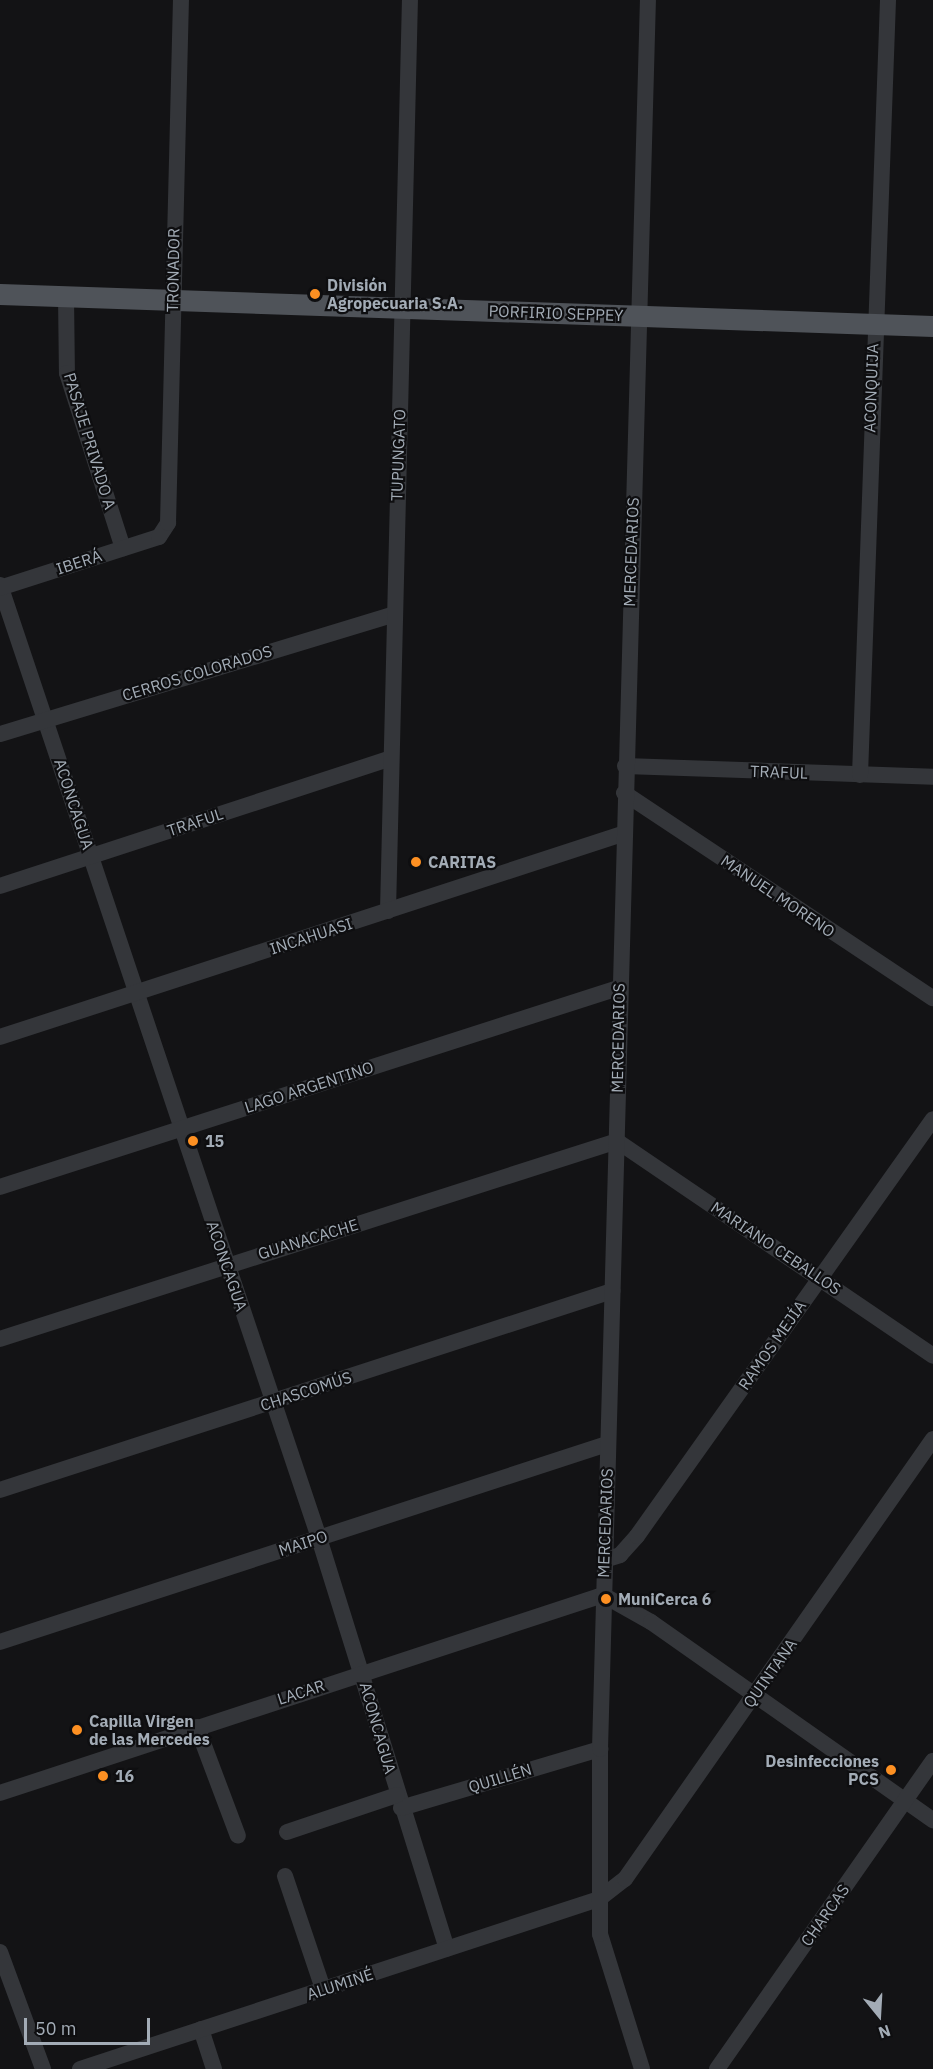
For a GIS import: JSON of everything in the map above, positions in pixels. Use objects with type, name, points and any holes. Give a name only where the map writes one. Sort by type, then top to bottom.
[{"type":"main road","name":"PORFIRIO SEPPEY","points":[[0,294],[173,296],[402,307],[933,326]]},
{"type":"street","name":"TRONADOR","points":[[159,537],[168,523],[181,0]]},
{"type":"street","name":"TUPUNGATO","points":[[387,911],[389,759],[410,0]]},
{"type":"street","name":"MERCEDARIOS","points":[[642,2069],[607,1965],[599,1899],[603,1560],[617,1142],[622,834],[648,0]]},
{"type":"street","name":"ACONQUIJA","points":[[860,775],[873,325],[888,0]]},
{"type":"street","name":"PASAJE PRIVADO A","points":[[66,296],[67,373],[123,548]]},
{"type":"street","name":"IBERÁ","points":[[0,587],[159,537]]},
{"type":"street","name":"ACONCAGUA","points":[[0,587],[46,718],[319,1538],[362,1672],[399,1801],[447,1949]]},
{"type":"street","name":"CERROS COLORADOS","points":[[0,734],[46,718],[394,614]]},
{"type":"street","name":"TRAFUL","points":[[0,886],[389,759]]},
{"type":"street","name":"TRAFUL","points":[[625,766],[933,777]]},
{"type":"street","name":"MANUEL MORENO","points":[[624,793],[933,998]]},
{"type":"street","name":"INCAHUASI","points":[[0,1037],[622,834]]},
{"type":"street","name":"LAGO ARGENTINO","points":[[0,1187],[618,988]]},
{"type":"street","name":"RAMOS MEJÍA","points":[[603,1560],[620,1555],[637,1536],[933,1119]]},
{"type":"street","name":"GUANACACHE","points":[[0,1339],[227,1264],[617,1142]]},
{"type":"street","name":"MARIANO CEBALLOS","points":[[617,1142],[820,1276],[933,1356]]},
{"type":"street","name":"CHASCOMÚS","points":[[0,1490],[612,1291]]},
{"type":"street","name":"QUINTANA","points":[[599,1899],[625,1879],[933,1439]]},
{"type":"street","name":"MAIPO","points":[[0,1642],[607,1444]]},
{"type":"street","points":[[603,1595],[643,1616],[933,1820]]},
{"type":"street","name":"LACAR","points":[[0,1793],[362,1672],[603,1595]]},
{"type":"street","points":[[197,1727],[238,1836]]},
{"type":"street","name":"QUILLÉN","points":[[287,1832],[600,1749]]},
{"type":"street","name":"CHARCAS","points":[[717,2069],[933,1761]]},
{"type":"street","points":[[285,1876],[323,1989]]},
{"type":"street","name":"ALUMINÉ","points":[[80,2069],[599,1899]]},
{"type":"street","points":[[0,1952],[43,2069]]},
{"type":"street","points":[[201,2030],[214,2069]]},
{"type":"place","name":"División Agropecuaria S.A.","points":[[315,294]]},
{"type":"place","name":"CARITAS","points":[[416,862]]},
{"type":"place","name":"15","points":[[193,1141]]},
{"type":"place","name":"MuniCerca 6","points":[[606,1599]]},
{"type":"place","name":"Capilla Virgen de las Mercedes","points":[[77,1730]]},
{"type":"place","name":"Desinfecciones PCS","points":[[891,1770]]},
{"type":"place","name":"16","points":[[103,1776]]}]
